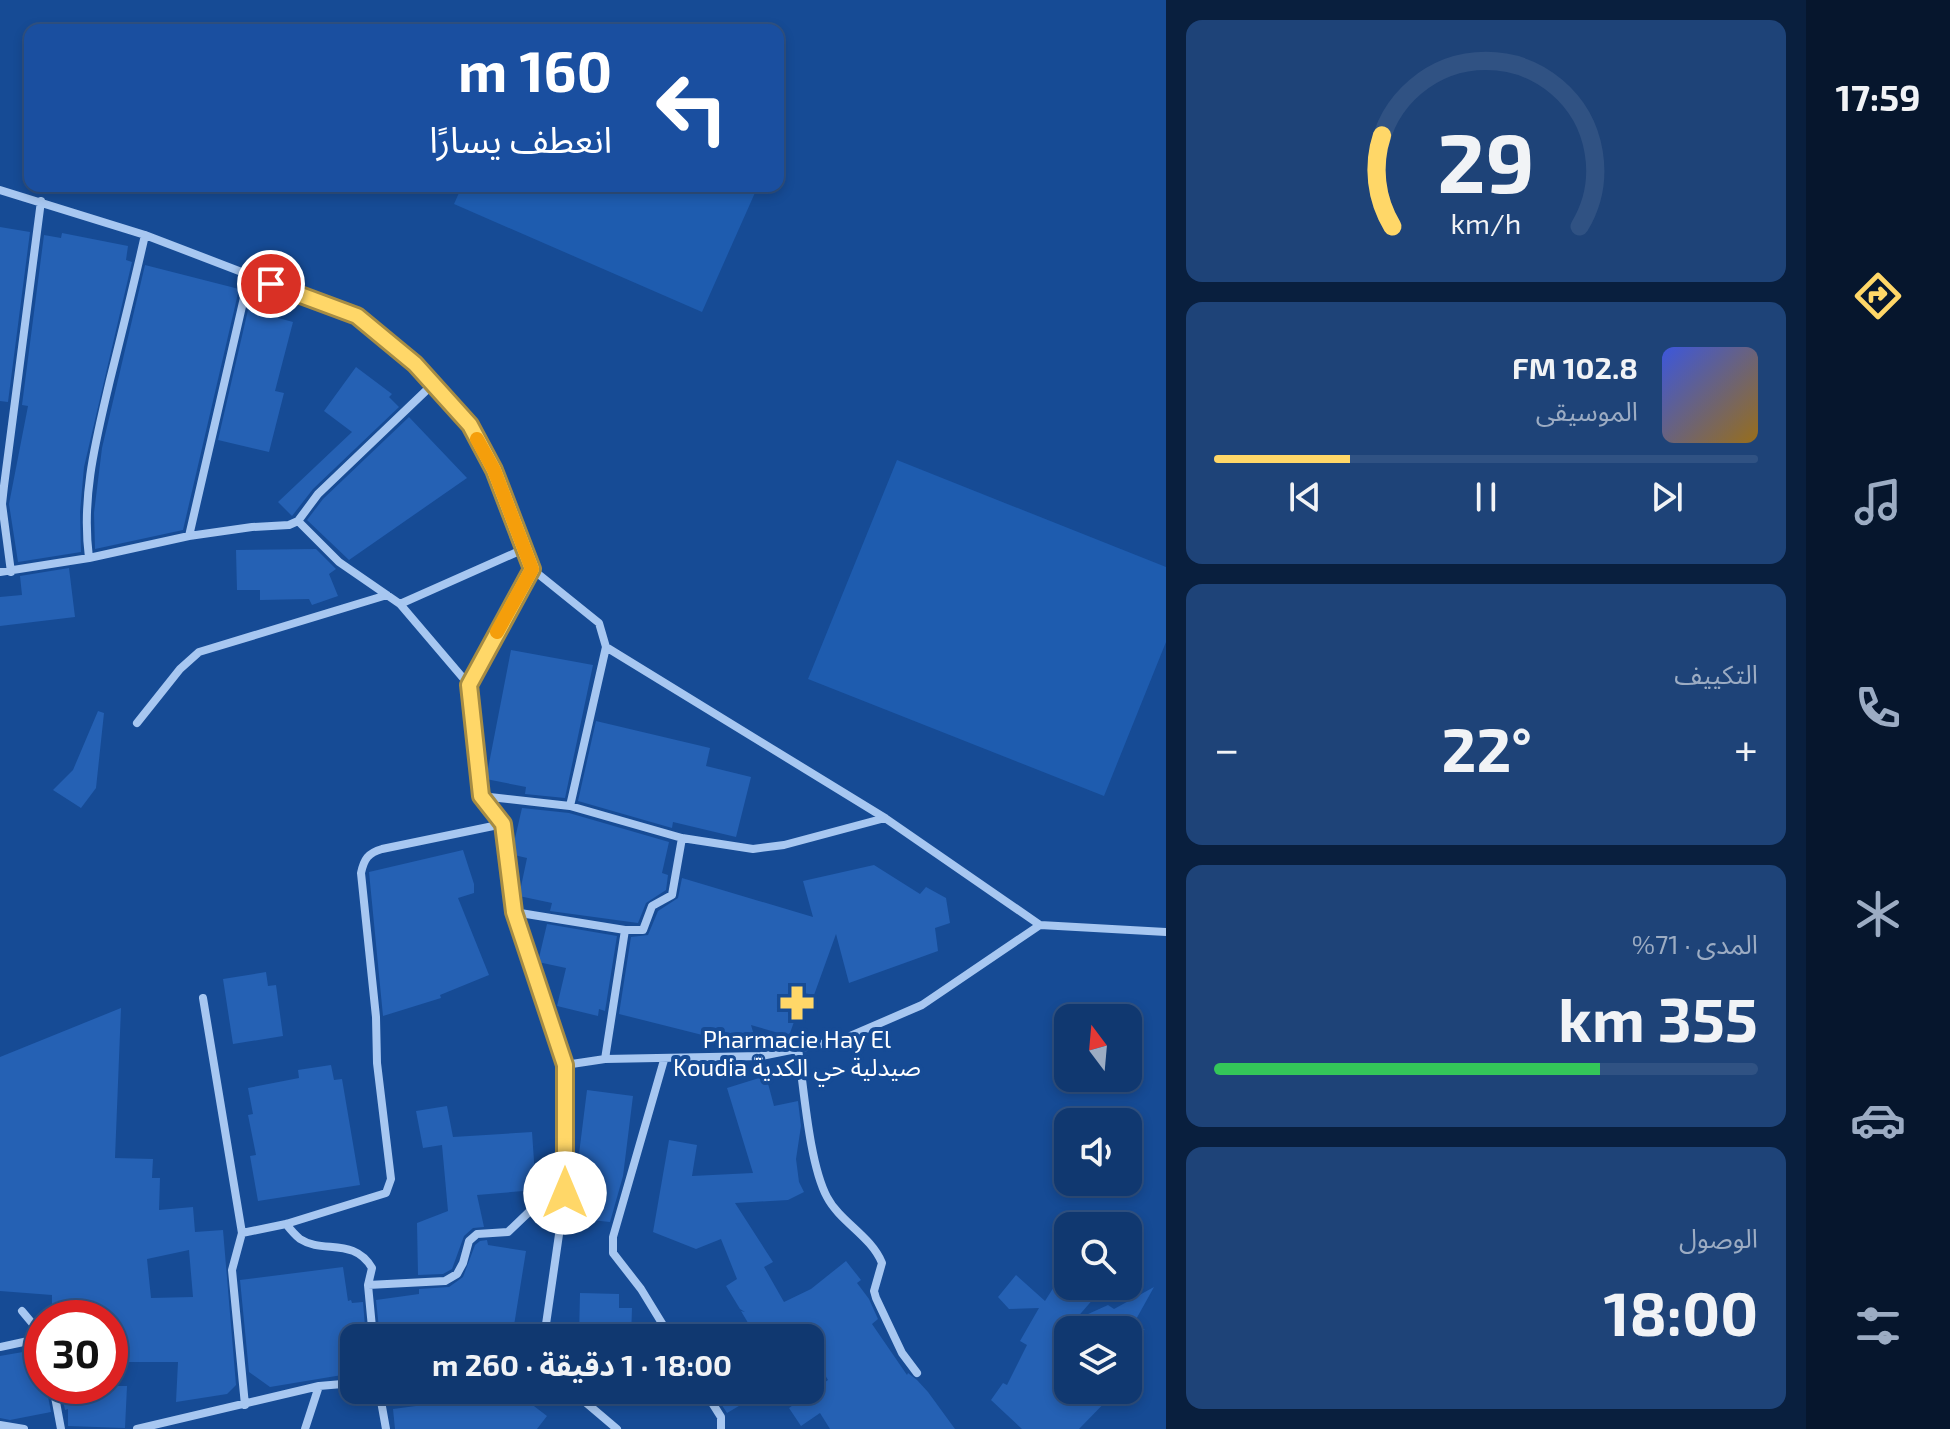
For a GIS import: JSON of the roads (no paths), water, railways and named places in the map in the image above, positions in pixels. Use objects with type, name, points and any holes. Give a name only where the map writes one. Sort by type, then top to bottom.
[{"type":"street","points":[[0,190],[145,235],[357,316],[415,364],[470,425],[494,470],[532,569],[599,623],[606,647],[570,806]]},
{"type":"street","points":[[11,572],[2,504],[41,201]]},
{"type":"street","points":[[89,558],[85,526],[91,465],[145,235]]},
{"type":"street","points":[[189,536],[249,276]]},
{"type":"street","points":[[0,572],[89,558],[189,536],[289,525],[298,521],[327,485],[433,384]]},
{"type":"street","points":[[298,521],[339,562],[400,604],[469,685],[481,796],[503,824],[514,912],[565,1065],[565,1193],[546,1324]]},
{"type":"street","points":[[400,604],[524,549]]},
{"type":"street","points":[[469,685],[532,569]]},
{"type":"street","points":[[137,723],[180,669],[199,652],[387,595]]},
{"type":"street","points":[[606,647],[885,818],[1040,925],[1166,932]]},
{"type":"street","points":[[481,796],[570,806],[682,838],[753,849],[784,845],[885,818]]},
{"type":"street","points":[[242,1233],[286,1224],[386,1193],[390,1186],[361,873],[364,861],[371,852],[382,849],[503,824]]},
{"type":"street","points":[[514,912],[625,930],[643,930],[652,906],[672,895],[682,838]]},
{"type":"street","points":[[565,1065],[605,1059],[761,1056],[841,1040],[922,1005],[1040,925]]},
{"type":"street","points":[[605,1059],[625,930]]},
{"type":"street","points":[[203,998],[242,1233],[232,1270],[245,1405]]},
{"type":"street","points":[[798,1049],[814,1152],[827,1198],[877,1251],[882,1263],[874,1291],[876,1298],[902,1353],[917,1373]]},
{"type":"street","points":[[662,1324],[641,1289],[613,1253],[613,1237],[664,1060]]},
{"type":"street","points":[[368,1285],[445,1281],[457,1274],[469,1241],[477,1234],[508,1232],[530,1211],[565,1193]]},
{"type":"street","points":[[286,1224],[301,1240],[341,1246],[366,1258],[372,1268],[368,1285],[372,1324]]},
{"type":"street","points":[[0,1347],[24,1341]]},
{"type":"street","points":[[137,1429],[319,1386],[340,1384]]},
{"type":"street","points":[[305,1429],[319,1386]]},
{"type":"street","points":[[56,1404],[61,1429]]},
{"type":"street","points":[[382,1404],[386,1429]]},
{"type":"street","points":[[588,1404],[617,1429]]},
{"type":"street","points":[[713,1404],[721,1417],[721,1429]]},
{"type":"street","points":[[0,1425],[24,1429]]},
{"type":"place","name":"Pharmacie Hay El Koudia صيدلية حي الكدية","points":[[797,1003]]}]
